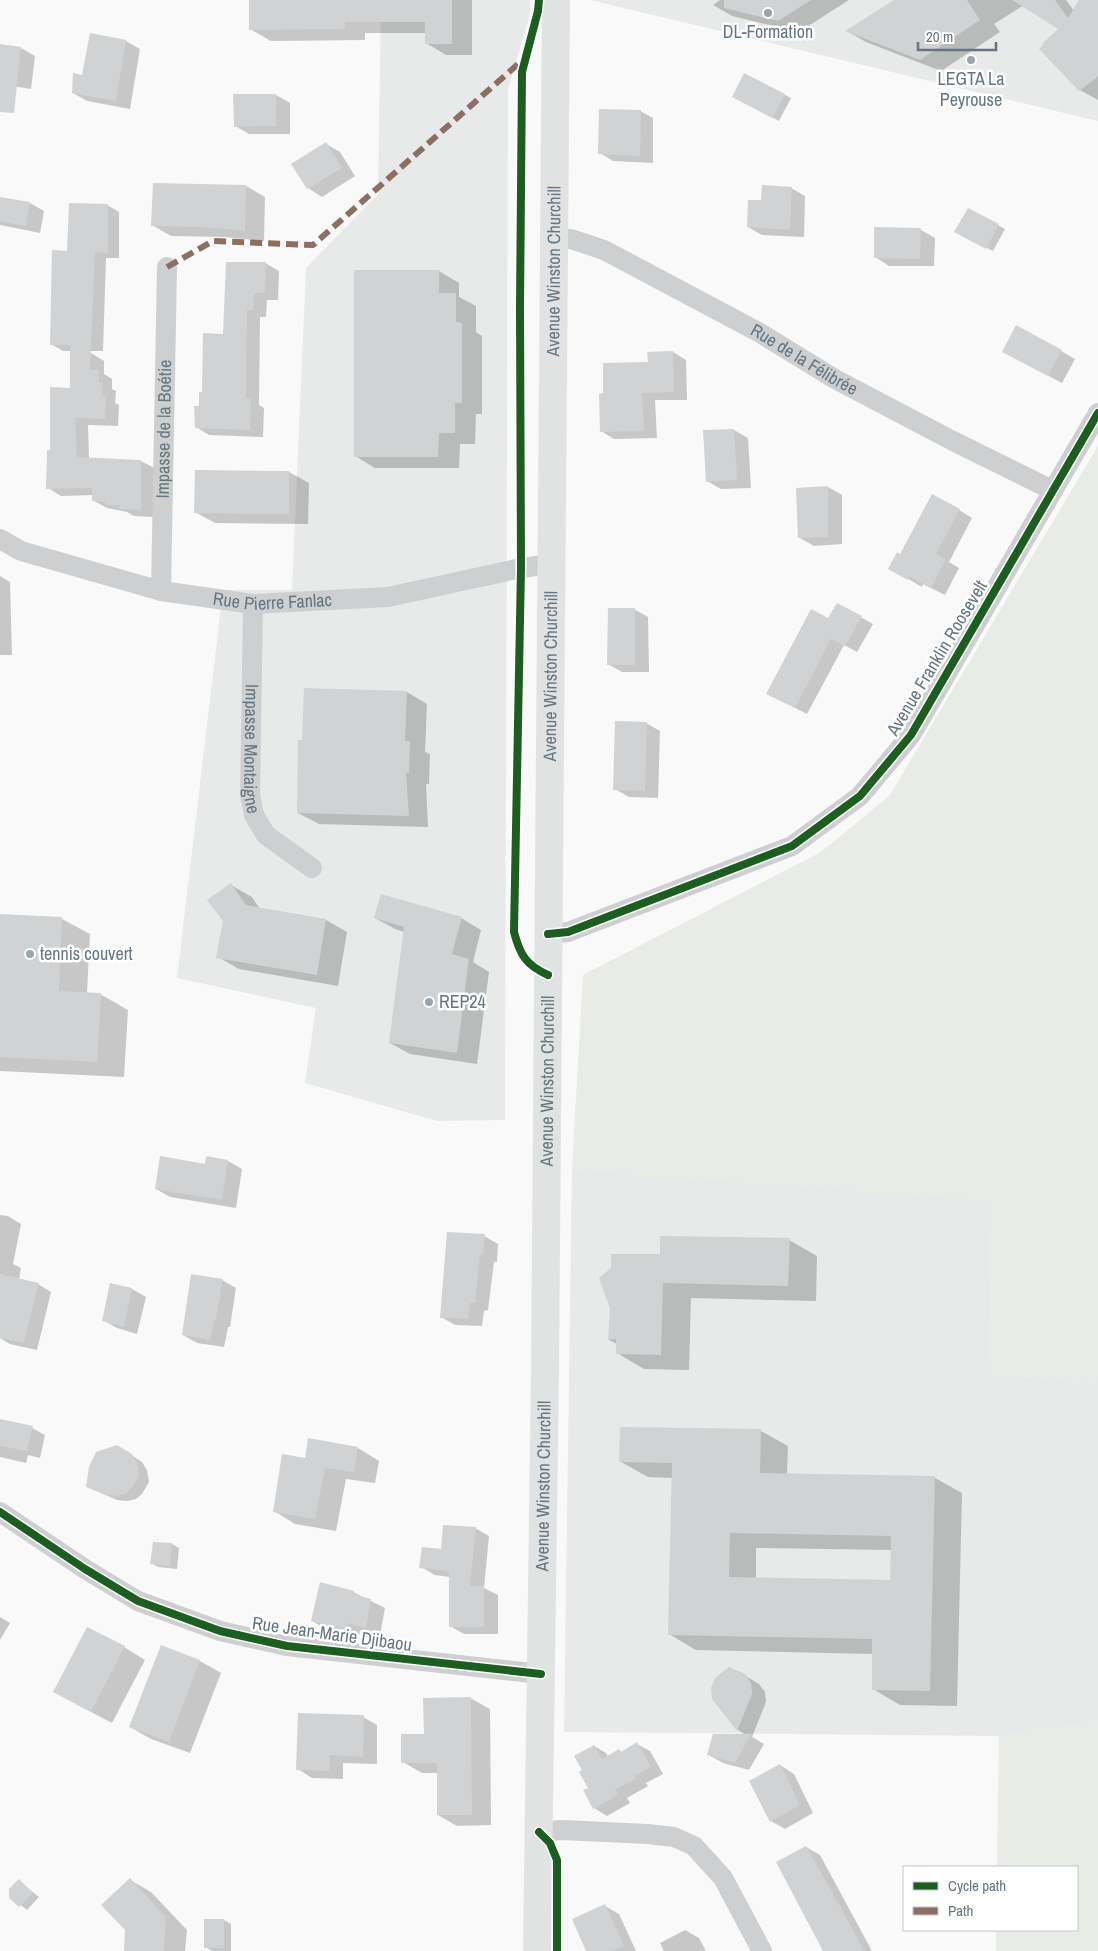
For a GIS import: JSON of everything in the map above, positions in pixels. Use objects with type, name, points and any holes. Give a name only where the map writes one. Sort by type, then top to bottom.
[{"type":"main road","name":"Avenue Winston Churchill","points":[[537,1951],[556,0]]},
{"type":"street","name":"Rue de la Félibrée","points":[[553,239],[571,238],[604,250],[760,333],[835,379],[1052,490]]},
{"type":"street","name":"Impasse de la Boétie","points":[[161,591],[167,267]]},
{"type":"street","name":"Avenue Franklin Roosevelt","points":[[548,934],[568,932],[792,846],[860,796],[911,735],[1098,413]]},
{"type":"street","name":"Rue Pierre Fanlac","points":[[0,539],[21,551],[161,591],[253,604],[388,597],[521,568],[551,564]]},
{"type":"street","name":"Impasse Montaigne","points":[[253,604],[250,795],[254,815],[266,835],[312,868]]},
{"type":"street","name":"Rue Jean-Marie Djibaou","points":[[0,1512],[85,1569],[138,1601],[220,1631],[287,1646],[540,1674]]},
{"type":"street","points":[[538,1832],[562,1830],[648,1834],[674,1837],[694,1846],[723,1878],[762,1951]]},
{"type":"shaded area","points":[[381,0],[530,0],[530,15],[508,89],[505,1120],[437,1121],[305,1083],[316,1008],[177,978],[223,590],[292,590],[306,268],[378,194]]},
{"type":"shaded area","name":"LEGTA La Peyrouse","points":[[590,0],[1098,0],[1098,121]]},
{"type":"shaded area","points":[[1098,446],[1098,1381],[990,1374],[991,1198],[572,1168],[583,975],[821,852],[890,795]]},
{"type":"shaded area","points":[[572,1168],[991,1198],[990,1374],[1098,1381],[1098,1722],[999,1736],[564,1732]]},
{"type":"shaded area","points":[[1098,1722],[1098,1951],[996,1951],[996,1931],[1078,1931],[1078,1866],[997,1866],[999,1736]]},
{"type":"building","points":[[249,0],[452,0],[452,44],[425,44],[425,22],[345,22],[345,29],[249,30]]},
{"type":"building","name":"DL-Formation","points":[[724,0],[811,0],[778,21],[724,8]]},
{"type":"building","points":[[894,0],[967,0],[980,20],[920,60],[845,31]]},
{"type":"building","points":[[1012,0],[1055,0],[1068,18],[1079,0],[1098,0],[1098,76],[1079,91],[1039,49],[1058,29]]},
{"type":"building","points":[[90,33],[126,40],[116,101],[72,93],[73,73],[82,75]]},
{"type":"building","points":[[0,44],[21,47],[14,113],[0,112]]},
{"type":"building","points":[[744,73],[785,94],[772,118],[732,97]]},
{"type":"building","points":[[233,94],[276,94],[276,126],[234,127]]},
{"type":"building","points":[[599,109],[641,110],[640,156],[598,154]]},
{"type":"building","points":[[326,142],[342,168],[307,189],[291,164]]},
{"type":"building","points":[[153,183],[246,185],[245,231],[205,227],[151,226]]},
{"type":"building","points":[[762,185],[792,187],[790,230],[747,227],[748,200],[761,200]]},
{"type":"building","points":[[0,197],[30,202],[26,226],[0,221]]},
{"type":"building","points":[[69,203],[108,204],[108,253],[95,252],[90,370],[99,370],[99,382],[103,383],[102,396],[106,396],[105,419],[75,418],[77,457],[141,460],[141,510],[119,509],[120,505],[105,505],[105,502],[92,501],[92,488],[46,489],[47,450],[50,450],[50,387],[70,388],[70,345],[50,345],[52,250],[67,251]]},
{"type":"building","points":[[968,208],[999,224],[986,249],[954,232]]},
{"type":"building","points":[[874,227],[921,228],[920,259],[874,258]]},
{"type":"building","points":[[226,262],[266,262],[265,293],[254,293],[253,310],[247,310],[246,398],[251,399],[250,430],[195,428],[194,406],[199,406],[199,392],[202,392],[203,333],[223,334]]},
{"type":"building","points":[[354,270],[439,270],[439,293],[456,293],[456,322],[462,323],[462,403],[455,403],[455,433],[439,433],[438,457],[354,457]]},
{"type":"building","points":[[1016,325],[1062,350],[1048,376],[1002,352]]},
{"type":"building","points":[[673,351],[674,392],[642,393],[644,431],[600,432],[599,394],[603,393],[603,363],[648,362],[647,352]]},
{"type":"building","points":[[734,429],[737,480],[706,482],[703,430]]},
{"type":"building","points":[[195,470],[289,471],[289,514],[194,513]]},
{"type":"building","points":[[828,486],[828,537],[798,538],[796,488]]},
{"type":"building","points":[[932,494],[960,509],[936,554],[946,559],[931,588],[910,577],[908,580],[888,569],[897,552],[900,554]]},
{"type":"building","points":[[837,603],[862,616],[845,646],[831,639],[795,708],[766,694],[811,609],[828,618]]},
{"type":"building","points":[[608,608],[635,608],[635,665],[607,665]]},
{"type":"building","points":[[304,688],[407,691],[405,741],[410,741],[409,773],[406,773],[409,816],[297,813],[298,740],[302,740]]},
{"type":"building","points":[[615,721],[647,722],[645,791],[613,790]]},
{"type":"building","points":[[231,883],[246,905],[326,919],[317,975],[216,958],[223,921],[207,900]]},
{"type":"building","name":"REP24","points":[[381,894],[462,917],[452,954],[469,959],[457,1053],[389,1043],[404,927],[374,918]]},
{"type":"building","name":"tennis couvert","points":[[0,914],[62,917],[59,991],[101,993],[97,1062],[0,1057]]},
{"type":"building","points":[[160,1156],[205,1164],[206,1156],[228,1160],[222,1200],[155,1189]]},
{"type":"building","points":[[447,1232],[485,1234],[483,1254],[480,1254],[475,1303],[470,1303],[468,1319],[440,1318]]},
{"type":"building","points":[[660,1236],[790,1238],[788,1286],[663,1283],[661,1355],[616,1354],[616,1339],[608,1340],[610,1309],[599,1278],[611,1268],[611,1254],[660,1254]]},
{"type":"building","points":[[0,1274],[39,1283],[24,1343],[0,1338]]},
{"type":"building","points":[[191,1274],[223,1279],[216,1320],[214,1320],[210,1340],[182,1335]]},
{"type":"building","points":[[110,1283],[132,1288],[124,1327],[102,1321]]},
{"type":"building","points":[[0,1419],[33,1426],[27,1451],[0,1446]]},
{"type":"building","points":[[620,1427],[761,1429],[760,1473],[935,1476],[930,1691],[872,1690],[872,1639],[668,1635],[672,1463],[619,1462]],"holes":[[[730,1533],[891,1536],[890,1580],[729,1577]]]},
{"type":"building","points":[[308,1438],[358,1447],[354,1472],[325,1468],[315,1519],[273,1512],[282,1454],[305,1458]]},
{"type":"building","points":[[117,1445],[132,1454],[137,1463],[139,1476],[132,1488],[125,1494],[116,1496],[106,1495],[86,1487],[89,1467],[96,1452]]},
{"type":"building","points":[[443,1525],[476,1527],[470,1586],[484,1586],[484,1627],[449,1627],[449,1571],[419,1568],[422,1547],[441,1549]]},
{"type":"building","points":[[153,1542],[172,1543],[170,1566],[150,1564]]},
{"type":"building","points":[[320,1582],[354,1591],[353,1594],[371,1599],[366,1628],[346,1623],[345,1629],[311,1621]]},
{"type":"building","points":[[87,1627],[125,1646],[91,1712],[53,1692]]},
{"type":"building","points":[[161,1645],[200,1660],[169,1742],[129,1727]]},
{"type":"building","points":[[729,1667],[745,1674],[751,1683],[752,1694],[737,1731],[712,1699],[711,1688],[715,1678]]},
{"type":"building","points":[[471,1697],[472,1815],[437,1815],[437,1763],[401,1763],[401,1734],[424,1734],[423,1698]]},
{"type":"building","points":[[298,1713],[364,1715],[363,1757],[330,1755],[329,1771],[296,1770]]},
{"type":"building","points":[[713,1734],[751,1734],[735,1763],[707,1755]]},
{"type":"building","points":[[637,1742],[651,1767],[634,1776],[636,1779],[615,1790],[618,1795],[593,1809],[583,1790],[588,1788],[579,1772],[582,1770],[574,1756],[594,1745],[602,1759],[619,1749],[621,1752]]},
{"type":"building","points":[[780,1764],[800,1805],[770,1822],[749,1781]]},
{"type":"building","points":[[806,1846],[864,1951],[823,1951],[776,1862]]},
{"type":"building","points":[[130,1878],[166,1917],[164,1951],[124,1951],[125,1930],[101,1905]]},
{"type":"building","points":[[19,1879],[33,1893],[19,1907],[9,1898],[9,1889]]},
{"type":"building","points":[[605,1904],[624,1946],[611,1951],[586,1951],[572,1919]]},
{"type":"building","points":[[204,1919],[224,1919],[224,1948],[204,1948]]},
{"type":"marked path","points":[[167,267],[213,241],[313,245],[525,58]]},
{"type":"cycle path","points":[[539,0],[538,11],[522,72],[520,307],[521,568],[514,932],[525,958],[534,967],[548,975]]},
{"type":"cycle path","points":[[548,934],[568,932],[792,846],[860,796],[911,735],[1098,413]]},
{"type":"cycle path","points":[[0,1512],[85,1569],[138,1601],[220,1631],[287,1646],[541,1674]]},
{"type":"cycle path","points":[[539,1832],[550,1843],[557,1860],[557,1951]]},
{"type":"place","name":"DL-Formation","points":[[768,13]]},
{"type":"place","name":"LEGTA La Peyrouse","points":[[971,60]]},
{"type":"place","name":"tennis couvert","points":[[30,954]]},
{"type":"place","name":"REP24","points":[[429,1002]]}]
